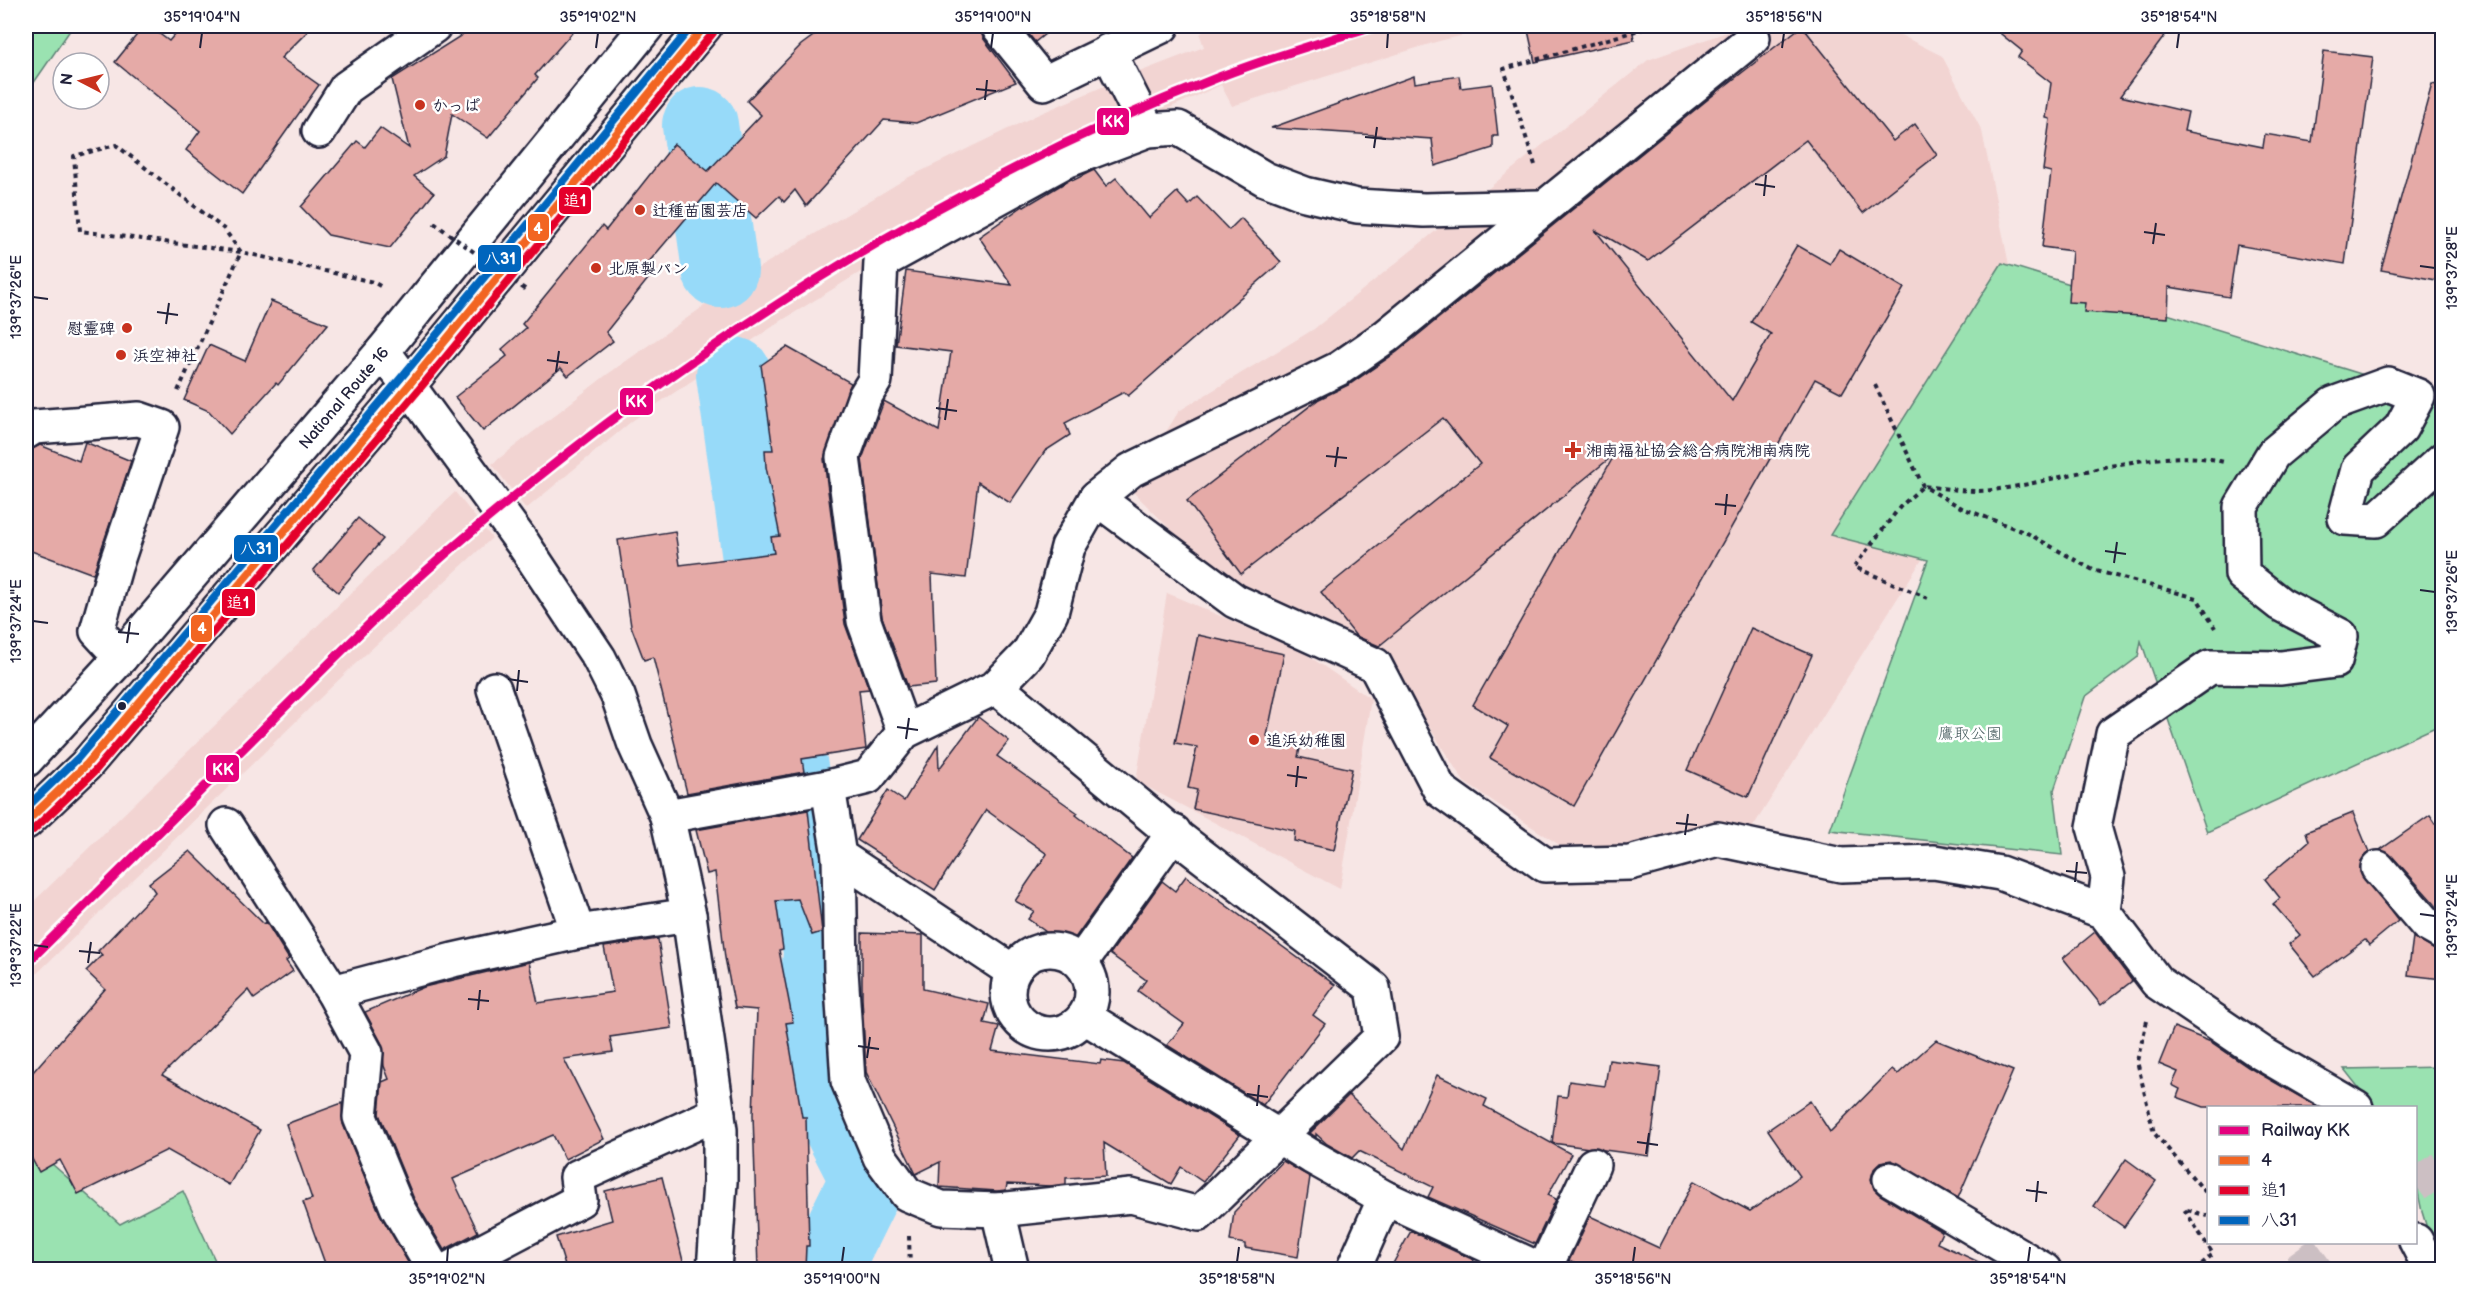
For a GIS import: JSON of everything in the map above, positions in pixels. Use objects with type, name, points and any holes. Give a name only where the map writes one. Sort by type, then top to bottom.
[{"type":"main road","points":[[320,131],[346,88],[434,26]]},
{"type":"main road","name":"National Route 16","points":[[28,752],[121,657],[383,351],[647,26]]},
{"type":"main road","points":[[26,822],[86,765],[408,386],[705,26]]},
{"type":"main road","points":[[998,26],[1044,83],[1162,26]]},
{"type":"main road","points":[[667,816],[828,787],[868,777],[904,732],[996,687],[1028,654],[1051,613],[1068,547],[1096,498],[1131,470],[1340,368],[1384,337],[1544,205],[1753,38]]},
{"type":"main road","points":[[1108,51],[1148,130]]},
{"type":"main road","points":[[904,732],[864,621],[843,457],[864,398],[875,380],[881,262],[1063,162],[1148,130],[1178,128],[1265,179],[1305,194],[1356,206],[1424,210],[1544,205]]},
{"type":"main road","points":[[383,351],[524,544],[599,658],[618,696],[636,746],[667,816],[689,915],[718,1113],[720,1182],[714,1269]]},
{"type":"main road","points":[[2104,912],[2108,877],[2094,826],[2113,734],[2210,667],[2281,668],[2336,661],[2341,636],[2280,604],[2241,574],[2241,507],[2273,454],[2333,404],[2388,384],[2418,396],[2401,428],[2358,469],[2345,518],[2376,520],[2442,460]]},
{"type":"main road","points":[[26,432],[34,427],[139,419],[162,427],[115,567],[97,631],[121,657]]},
{"type":"main road","points":[[1096,498],[1235,602],[1375,665],[1440,790],[1545,865],[1630,863],[1718,839],[1841,865],[1934,862],[2000,873],[2104,912],[2157,982],[2263,1054],[2354,1106]]},
{"type":"main road","points":[[828,787],[839,856],[841,970],[848,1081],[880,1157],[907,1194],[941,1208],[998,1210],[1131,1196],[1199,1214],[1381,1036],[1373,988],[1174,832],[996,687]]},
{"type":"main road","points":[[494,689],[578,932]]},
{"type":"main road","points":[[226,825],[333,992],[366,1053],[360,1117],[397,1207],[434,1269]]},
{"type":"main road","points":[[1081,962],[1174,832]]},
{"type":"main road","points":[[839,856],[1012,971]]},
{"type":"main road","points":[[2378,868],[2426,924],[2442,933]]},
{"type":"main road","points":[[333,992],[453,960],[578,932],[689,915]]},
{"type":"main road","points":[[1043,950],[1064,951],[1081,962],[1091,979],[1093,995],[1085,1017],[1070,1031],[1048,1035],[1026,1029],[1013,1015],[1007,992],[1012,971],[1025,957],[1043,950]]},
{"type":"main road","points":[[1085,1017],[1279,1137],[1385,1198],[1542,1269],[1593,1165]]},
{"type":"main road","points":[[447,1269],[580,1200],[577,1177],[718,1113]]},
{"type":"main road","points":[[1890,1179],[2044,1269]]},
{"type":"main road","points":[[1353,1269],[1385,1198]]},
{"type":"main road","points":[[998,1210],[1012,1269]]},
{"type":"main road","points":[[2417,1244],[2431,1269]]},
{"type":"path","points":[[1544,205],[1504,69],[1653,26]]},
{"type":"path","points":[[241,252],[224,229],[116,145],[74,156],[80,231],[241,252],[373,282],[381,287]]},
{"type":"path","points":[[434,223],[526,290]]},
{"type":"path","points":[[162,427],[241,252]]},
{"type":"path","points":[[1875,385],[1923,486],[1962,508],[2029,534],[2092,570],[2197,598],[2239,668]]},
{"type":"path","points":[[1928,598],[1854,567],[1900,507],[1923,486],[1990,491],[2154,459],[2207,457],[2263,471]]},
{"type":"path","points":[[2157,982],[2137,1061],[2139,1071],[2154,1133],[2207,1194]]},
{"type":"path","points":[[2207,1216],[2184,1209],[2207,1244]]},
{"type":"path","points":[[2195,1269],[2214,1254],[2207,1244]]},
{"type":"shaded area","points":[[1207,26],[1503,26],[1439,41],[1232,106],[1221,85],[1149,117],[1129,76],[1204,47],[1200,35]]},
{"type":"shaded area","name":"湘南福祉協会総合病院湘南病院","points":[[1744,26],[1883,26],[1942,56],[1982,131],[2033,384],[1749,833],[1592,857],[1564,848],[1464,782],[1391,666],[1239,597],[1130,489],[1179,411],[1314,329],[1648,60]]},
{"type":"shaded area","points":[[1116,81],[1136,120],[932,228],[781,321],[632,421],[526,509],[492,464],[605,376],[755,270],[907,178],[1037,115]]},
{"type":"shaded area","points":[[455,492],[492,538],[353,666],[26,984],[26,909]]},
{"type":"shaded area","name":"追浜幼稚園","points":[[1167,593],[1303,652],[1371,699],[1340,889],[1136,781]]},
{"type":"green space","points":[[26,26],[73,26],[56,51],[51,51],[51,58],[26,94]]},
{"type":"green space","name":"鷹取公園","points":[[2002,263],[2442,399],[2442,724],[2207,832],[2141,641],[2138,657],[2085,697],[2054,790],[2062,855],[1830,830],[1928,560],[1830,535]]},
{"type":"green space","points":[[2442,1067],[2442,1261],[2425,1222],[2417,1186],[2417,1106],[2373,1106],[2344,1069]]},
{"type":"green space","points":[[26,1141],[120,1224],[183,1191],[219,1269],[26,1269]]},
{"type":"building","points":[[144,26],[149,26],[169,41],[182,26],[313,26],[281,58],[319,85],[242,194],[186,150],[200,131],[115,62]]},
{"type":"building","points":[[476,26],[578,26],[535,75],[538,78],[488,138],[452,114],[444,156],[414,176],[434,193],[390,248],[328,235],[301,207],[357,141],[365,147],[380,128],[409,148],[392,79]]},
{"type":"building","points":[[827,26],[980,26],[983,38],[1016,82],[916,123],[884,120],[806,206],[795,190],[784,202],[779,196],[756,218],[716,183],[648,263],[656,269],[606,332],[613,341],[568,376],[561,368],[483,431],[455,397],[507,356],[502,349],[526,328],[522,324],[602,226],[606,230],[674,144],[708,171],[761,115],[747,101],[801,45]]},
{"type":"building","points":[[1022,26],[1055,26],[1035,42]]},
{"type":"building","points":[[1527,26],[1632,26],[1634,40],[1535,62]]},
{"type":"building","points":[[1802,26],[1893,141],[1915,124],[1937,155],[1863,213],[1806,140],[1648,261],[1595,230],[1732,401],[1771,334],[1751,322],[1797,245],[1830,264],[1839,249],[1904,288],[1842,393],[1815,379],[1574,806],[1490,758],[1508,726],[1473,705],[1615,454],[1379,646],[1356,636],[1321,592],[1480,464],[1443,418],[1241,574],[1187,501],[1319,399],[1350,384],[1397,352],[1712,96]]},
{"type":"building","points":[[1991,26],[2172,26],[2120,96],[2188,112],[2184,131],[2263,147],[2265,134],[2312,142],[2324,51],[2373,57],[2345,264],[2237,245],[2229,297],[2169,287],[2168,318],[2084,312],[2085,303],[2068,302],[2072,251],[2042,247],[2051,172],[2043,170],[2050,119],[2046,118],[2051,83],[2018,57],[2022,51]]},
{"type":"building","points":[[1414,76],[1415,83],[1459,76],[1461,88],[1492,84],[1498,136],[1493,136],[1493,148],[1435,166],[1432,139],[1271,128]]},
{"type":"building","points":[[2432,84],[2442,86],[2442,281],[2381,270]]},
{"type":"building","points":[[1094,170],[1106,186],[1116,178],[1149,218],[1177,192],[1189,205],[1197,197],[1229,230],[1241,218],[1281,262],[1128,396],[1124,392],[1065,423],[1070,435],[1045,451],[1010,503],[978,482],[966,578],[932,574],[936,684],[908,687],[882,617],[862,459],[884,401],[939,431],[951,352],[896,345],[906,271],[1012,285],[979,237],[1023,206],[1071,179],[1074,180]]},
{"type":"building","points":[[271,301],[328,324],[278,385],[276,383],[230,434],[209,411],[184,400],[209,345],[245,361]]},
{"type":"building","points":[[787,347],[851,383],[824,459],[845,624],[869,689],[859,690],[866,749],[802,759],[804,772],[687,793],[653,657],[644,660],[631,626],[618,540],[675,531],[680,565],[774,553],[771,537],[780,536],[766,467],[765,450],[773,450],[761,365]]},
{"type":"building","points":[[85,442],[131,461],[93,574],[26,549],[26,461],[30,450],[40,445],[79,461]]},
{"type":"building","points":[[358,518],[383,539],[338,592],[313,571]]},
{"type":"building","points":[[1751,628],[1812,655],[1748,797],[1687,770]]},
{"type":"building","points":[[1198,635],[1284,654],[1267,736],[1301,744],[1298,757],[1352,769],[1334,850],[1294,841],[1295,831],[1193,809],[1197,790],[1188,788],[1197,747],[1175,743]]},
{"type":"building","points":[[978,717],[1009,741],[997,756],[1078,813],[1076,815],[1132,858],[1075,938],[1049,934],[1028,919],[1034,911],[1015,901],[1047,854],[986,810],[935,890],[857,840],[888,790],[904,801],[938,745],[939,769]]},
{"type":"building","points":[[808,810],[822,932],[812,935],[798,899],[776,901],[783,949],[779,950],[793,1022],[786,1023],[802,1117],[806,1117],[809,1246],[806,1246],[805,1269],[758,1269],[753,1115],[757,1010],[735,1008],[725,958],[715,872],[707,874],[696,830]]},
{"type":"building","points":[[2353,813],[2369,852],[2361,861],[2360,872],[2398,921],[2369,945],[2365,940],[2315,976],[2289,944],[2300,935],[2273,904],[2280,898],[2265,879],[2309,841],[2306,832]]},
{"type":"building","points":[[2430,815],[2442,833],[2442,912],[2392,856],[2380,850]]},
{"type":"building","points":[[190,851],[264,924],[266,922],[289,959],[286,961],[293,971],[254,999],[248,990],[162,1075],[260,1130],[229,1185],[167,1150],[78,1194],[60,1160],[39,1172],[26,1148],[26,1080],[105,989],[86,971],[102,955],[98,951],[155,892],[149,883]]},
{"type":"building","points":[[1186,876],[1335,985],[1313,1015],[1325,1024],[1263,1105],[1167,1045],[1184,1024],[1138,991],[1146,980],[1110,954],[1162,881],[1175,891]]},
{"type":"building","points":[[2095,932],[2132,981],[2101,1005],[2063,958]]},
{"type":"building","points":[[862,933],[923,935],[923,989],[989,1004],[984,1023],[999,1026],[992,1051],[1100,1064],[1101,1060],[1124,1063],[1240,1135],[1203,1182],[1181,1167],[1171,1184],[1104,1143],[1106,1176],[1066,1178],[1066,1184],[1050,1186],[1007,1184],[1006,1190],[997,1191],[939,1187],[940,1162],[916,1174],[866,1072],[862,998]]},
{"type":"building","points":[[2413,937],[2442,952],[2442,979],[2408,975]]},
{"type":"building","points":[[658,939],[672,1028],[610,1037],[613,1052],[564,1059],[604,1139],[565,1159],[553,1135],[453,1179],[478,1232],[444,1250],[414,1199],[379,1114],[382,1082],[389,1079],[384,1066],[382,1044],[365,1012],[424,987],[529,962],[538,1003],[613,992],[604,947]]},
{"type":"building","points":[[2174,1027],[2211,1042],[2248,1067],[2316,1106],[2204,1107],[2177,1097],[2180,1089],[2172,1085],[2178,1072],[2159,1064]]},
{"type":"building","points":[[1936,1040],[2013,1071],[1958,1198],[1891,1160],[1881,1162],[1874,1169],[1871,1179],[1874,1189],[1880,1195],[1942,1232],[1937,1243],[1994,1269],[1586,1269],[1569,1261],[1590,1216],[1659,1248],[1694,1181],[1750,1211],[1800,1176],[1768,1130],[1810,1101],[1830,1132],[1892,1069],[1898,1074]]},
{"type":"building","points":[[1609,1060],[1661,1067],[1649,1156],[1552,1143],[1558,1096],[1567,1097],[1569,1081],[1605,1086]]},
{"type":"building","points":[[1437,1075],[1487,1099],[1484,1106],[1571,1154],[1548,1195],[1556,1199],[1535,1244],[1428,1197],[1433,1187],[1359,1151],[1352,1158],[1327,1144],[1316,1134],[1316,1137],[1310,1133],[1349,1095],[1404,1149]]},
{"type":"building","points":[[342,1103],[343,1124],[380,1214],[412,1269],[327,1269],[303,1202],[312,1199],[286,1124]]},
{"type":"building","points":[[2126,1159],[2156,1181],[2124,1227],[2094,1206]]},
{"type":"building","points":[[1283,1161],[1310,1177],[1298,1257],[1245,1248],[1245,1244],[1230,1241],[1234,1212]]},
{"type":"building","points":[[662,1177],[685,1269],[566,1269],[556,1237],[612,1220],[605,1191]]},
{"type":"building","points":[[1411,1231],[1474,1260],[1470,1269],[1390,1269]]},
{"type":"waterway","points":[[700,125],[720,270]]},
{"type":"waterway","points":[[734,375],[789,762],[821,951],[815,1048],[831,1107],[868,1179],[834,1248],[830,1270]]},
{"type":"tunnel","points":[[2417,1185],[2442,1167]]},
{"type":"tunnel","points":[[2296,1270],[2332,1244]]},
{"type":"rail line","name":"KK","points":[[26,964],[344,649],[438,560],[548,469],[636,402],[727,338],[820,278],[915,221],[1013,169],[1112,122],[1234,71],[1373,26]]},
{"type":"transit line","name":"八31","points":[[26,808],[78,758],[400,379],[692,26]]},
{"type":"transit line","name":"4","points":[[26,822],[86,765],[408,386],[705,26]]},
{"type":"transit line","name":"追1","points":[[33,830],[94,772],[416,393],[713,33]]},
{"type":"place","name":"かっぱ","points":[[420,105]]},
{"type":"place","name":"辻種苗園芸店","points":[[640,210]]},
{"type":"place","name":"北原製パン","points":[[596,268]]},
{"type":"place","name":"慰霊碑","points":[[127,328]]},
{"type":"place","name":"浜空神社","points":[[121,355]]},
{"type":"place","name":"湘南福祉協会総合病院湘南病院","points":[[1573,450]]},
{"type":"place","name":"追浜幼稚園","points":[[1254,740]]}]
